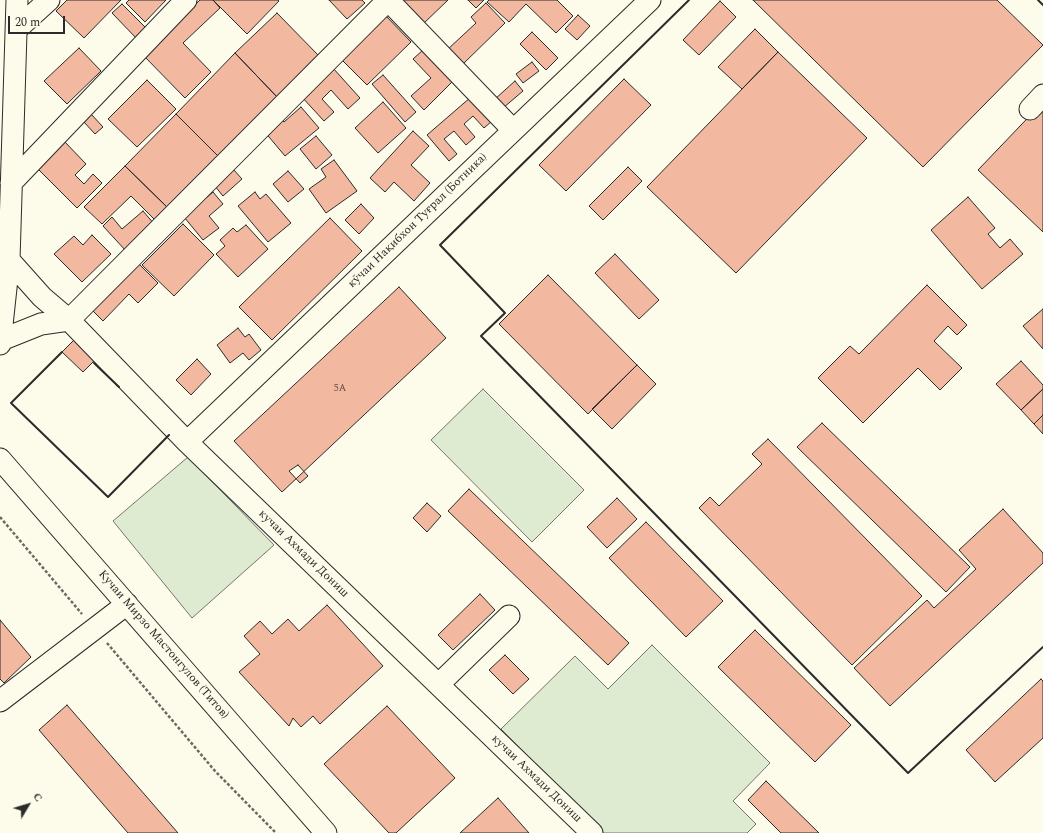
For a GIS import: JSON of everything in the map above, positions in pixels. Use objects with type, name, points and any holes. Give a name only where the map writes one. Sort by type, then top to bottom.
[{"type":"street","points":[[0,12],[14,0]]},
{"type":"street","points":[[17,0],[9,260],[0,342],[41,324],[70,320],[388,0],[513,130]]},
{"type":"street","points":[[17,29],[49,0]]},
{"type":"street","points":[[11,183],[186,0]]},
{"type":"street","name":"кӯчаи Нақибхон Туғрал (Ботника)","points":[[187,442],[650,0]]},
{"type":"street","name":"кучаи Ахмади Дониш","points":[[9,260],[42,298],[70,320],[187,442],[592,833]]},
{"type":"street","name":"Кучаи Мирзо Мастонгулов (Титов)","points":[[0,458],[326,833]]},
{"type":"street","points":[[0,701],[127,604]]},
{"type":"street","points":[[439,684],[509,616]]},
{"type":"path","points":[[0,517],[215,771],[276,833]]},
{"type":"green space","points":[[483,389],[584,490],[532,542],[431,440]]},
{"type":"green space","points":[[188,457],[274,545],[192,618],[113,521]]},
{"type":"green space","points":[[652,645],[770,763],[733,801],[756,824],[747,833],[603,833],[501,729],[575,656],[608,689]]},
{"type":"building","points":[[67,0],[121,0],[84,38],[56,11]]},
{"type":"building","points":[[129,0],[166,0],[145,22],[126,3]]},
{"type":"building","points":[[200,0],[213,0],[220,8],[183,43],[211,72],[185,98],[143,55]]},
{"type":"building","points":[[213,0],[278,0],[279,1],[247,34]]},
{"type":"building","points":[[329,0],[362,0],[365,3],[347,19]]},
{"type":"building","points":[[402,0],[448,0],[422,25]]},
{"type":"building","points":[[468,0],[484,0],[476,8]]},
{"type":"building","points":[[489,0],[557,0],[573,16],[556,33],[526,4],[509,22],[487,2]]},
{"type":"building","points":[[753,0],[997,0],[1043,45],[923,167]]},
{"type":"building","points":[[720,1],[736,17],[699,55],[683,40]]},
{"type":"building","points":[[486,3],[505,23],[462,65],[447,50],[476,23],[471,17]]},
{"type":"building","points":[[122,4],[148,30],[138,40],[112,13]]},
{"type":"building","points":[[277,13],[320,57],[278,98],[235,53]]},
{"type":"building","points":[[385,15],[411,42],[367,85],[341,59]]},
{"type":"building","points":[[578,15],[590,26],[577,40],[565,29]]},
{"type":"building","points":[[755,29],[778,52],[742,89],[718,67]]},
{"type":"building","points":[[532,32],[558,58],[546,70],[520,44]]},
{"type":"building","points":[[79,48],[101,71],[67,104],[44,81]]},
{"type":"building","points":[[423,50],[453,81],[424,110],[411,96],[431,78],[413,59]]},
{"type":"building","points":[[778,52],[867,138],[736,273],[647,187]]},
{"type":"building","points":[[235,53],[278,98],[218,156],[176,114]]},
{"type":"building","points":[[532,62],[539,71],[523,83],[516,74]]},
{"type":"building","points":[[332,67],[360,98],[348,109],[331,90],[322,99],[334,112],[324,121],[300,95]]},
{"type":"building","points":[[383,75],[416,112],[405,122],[372,84]]},
{"type":"building","points":[[624,79],[651,105],[566,191],[539,165]]},
{"type":"building","points":[[147,80],[176,109],[137,147],[108,119]]},
{"type":"building","points":[[515,81],[523,91],[503,108],[495,99]]},
{"type":"building","points":[[471,97],[492,121],[484,128],[473,116],[464,124],[475,137],[466,145],[454,131],[444,139],[457,154],[449,161],[427,135]]},
{"type":"building","points":[[383,102],[406,128],[378,153],[355,128]]},
{"type":"building","points":[[1043,102],[1043,232],[978,170]]},
{"type":"building","points":[[301,107],[319,128],[285,156],[264,131],[280,117],[284,122]]},
{"type":"building","points":[[91,114],[103,127],[95,134],[83,121]]},
{"type":"building","points":[[176,114],[218,156],[168,208],[125,166]]},
{"type":"building","points":[[413,131],[429,146],[411,165],[430,183],[414,201],[394,182],[385,192],[370,178]]},
{"type":"building","points":[[316,136],[332,155],[316,169],[300,149]]},
{"type":"building","points":[[65,142],[86,164],[75,175],[84,184],[93,174],[102,183],[77,208],[38,169]]},
{"type":"building","points":[[334,160],[357,191],[326,213],[309,189],[326,177],[321,169]]},
{"type":"building","points":[[125,166],[168,208],[156,221],[131,196],[102,224],[84,207]]},
{"type":"building","points":[[628,167],[642,181],[603,220],[589,206]]},
{"type":"building","points":[[233,169],[242,179],[223,196],[214,185]]},
{"type":"building","points":[[288,171],[304,189],[288,202],[273,184]]},
{"type":"building","points":[[213,192],[223,204],[209,216],[219,228],[203,240],[184,217]]},
{"type":"building","points":[[255,192],[260,199],[266,194],[291,223],[268,242],[238,206]]},
{"type":"building","points":[[968,197],[995,228],[988,234],[1000,248],[1010,239],[1023,254],[982,289],[931,230]]},
{"type":"building","points":[[361,204],[374,218],[359,234],[345,220]]},
{"type":"building","points":[[143,211],[155,225],[126,251],[103,226],[112,217],[122,229]]},
{"type":"building","points":[[330,218],[362,251],[272,340],[239,307]]},
{"type":"building","points":[[183,224],[214,255],[174,296],[142,265]]},
{"type":"building","points":[[246,225],[268,249],[238,277],[216,254],[225,246],[220,240],[233,228],[237,232]]},
{"type":"building","points":[[92,235],[111,254],[82,282],[54,254],[74,236],[83,245]]},
{"type":"building","points":[[615,254],[659,300],[639,319],[595,273]]},
{"type":"building","points":[[138,263],[158,283],[138,303],[129,294],[103,321],[92,310]]},
{"type":"building","points":[[548,275],[637,365],[588,414],[499,324]]},
{"type":"building","points":[[927,285],[967,325],[957,335],[948,326],[934,341],[962,368],[940,390],[918,368],[863,423],[818,378],[850,346],[859,354]]},
{"type":"building","points":[[399,287],[446,338],[282,492],[234,441]]},
{"type":"building","points":[[1043,309],[1043,349],[1023,326]]},
{"type":"building","points":[[238,328],[245,337],[249,334],[261,350],[249,360],[243,353],[230,363],[217,345]]},
{"type":"building","points":[[75,339],[96,359],[83,372],[62,352]]},
{"type":"building","points":[[197,359],[211,374],[191,395],[176,380]]},
{"type":"building","points":[[1021,361],[1043,385],[1043,389],[1021,410],[996,384]]},
{"type":"building","points":[[637,365],[656,384],[612,429],[592,409]]},
{"type":"building","points":[[1043,389],[1043,415],[1034,424],[1021,410]]},
{"type":"building","points":[[1043,415],[1043,434],[1034,424]]},
{"type":"building","points":[[822,423],[970,567],[946,592],[797,447]]},
{"type":"building","points":[[768,439],[922,596],[852,665],[699,508],[710,497],[719,506],[762,464],[752,454]]},
{"type":"building","points":[[298,465],[308,476],[300,483],[289,471]]},
{"type":"building","points":[[469,489],[629,643],[608,665],[448,511]]},
{"type":"building","points":[[617,498],[637,519],[607,548],[587,527]]},
{"type":"building","points":[[427,503],[441,516],[427,532],[413,518]]},
{"type":"building","points":[[1003,509],[1043,553],[1043,563],[890,706],[854,668],[927,600],[934,608],[976,569],[959,550]]},
{"type":"building","points":[[646,522],[723,601],[686,637],[609,558]]},
{"type":"building","points":[[480,594],[495,610],[453,650],[438,635]]},
{"type":"building","points":[[327,605],[383,666],[320,724],[313,716],[301,727],[293,718],[289,726],[239,672],[260,654],[244,636],[260,621],[272,634],[288,619],[299,631]]},
{"type":"building","points":[[0,620],[31,657],[4,683],[0,679]]},
{"type":"building","points":[[755,630],[851,725],[815,762],[718,667]]},
{"type":"building","points":[[505,655],[529,679],[513,694],[489,670]]},
{"type":"building","points":[[1041,679],[1043,681],[1043,738],[995,782],[966,750]]},
{"type":"building","points":[[67,705],[178,833],[128,833],[39,730]]},
{"type":"building","points":[[387,706],[455,778],[396,833],[389,833],[324,764]]},
{"type":"building","points":[[766,781],[819,833],[781,833],[748,800]]},
{"type":"building","points":[[498,798],[529,833],[460,833]]},
{"type":"wall","points":[[689,0],[440,245],[505,313],[481,336],[908,773],[1043,647]]},
{"type":"wall","points":[[1038,0],[1043,5]]},
{"type":"wall","points":[[62,352],[11,403],[108,497],[169,435]]},
{"type":"wall","points":[[94,363],[119,387]]}]
